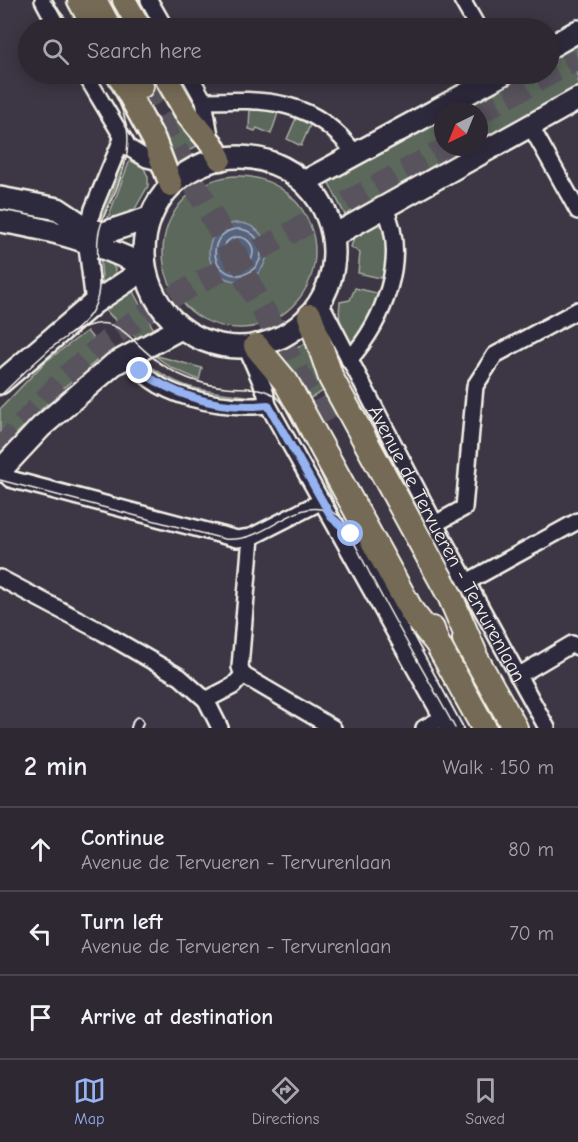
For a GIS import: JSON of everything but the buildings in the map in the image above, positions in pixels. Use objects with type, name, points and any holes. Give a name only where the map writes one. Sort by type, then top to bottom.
[{"type":"highway","points":[[94,0],[104,18]]},
{"type":"highway","points":[[111,0],[121,18]]},
{"type":"highway","points":[[315,309],[331,378],[450,596],[474,652]]},
{"type":"highway","points":[[251,346],[286,382],[412,612],[437,643]]},
{"type":"highway","name":"Avenue de Tervueren - Tervurenlaan","points":[[484,728],[437,643],[424,607],[333,421],[437,601],[474,652],[515,728]]},
{"type":"main road","points":[[79,0],[89,18]]},
{"type":"main road","points":[[124,0],[134,18]]},
{"type":"main road","points":[[560,41],[578,31]]},
{"type":"main road","points":[[123,84],[154,140],[171,185]]},
{"type":"main road","points":[[156,84],[187,114],[216,151],[280,166],[304,182],[327,217],[333,236],[333,269],[315,309],[286,335],[251,346],[205,341],[181,328],[158,303],[145,267],[144,245],[149,218],[171,185],[216,151]]},
{"type":"main road","points":[[304,182],[484,84]]},
{"type":"main road","points":[[333,236],[578,99]]},
{"type":"main road","points":[[0,198],[87,234],[145,267]]},
{"type":"main road","points":[[87,234],[104,234],[149,218]]},
{"type":"main road","points":[[0,220],[56,221]]},
{"type":"main road","points":[[0,383],[94,303],[145,267]]},
{"type":"main road","points":[[1,470],[41,427],[87,386],[130,355],[181,328]]},
{"type":"street","points":[[43,0],[53,18]]},
{"type":"street","points":[[149,0],[159,18]]},
{"type":"street","points":[[462,0],[472,18]]},
{"type":"street","points":[[91,84],[122,139],[137,154],[163,163]]},
{"type":"street","points":[[195,84],[204,101],[216,151]]},
{"type":"street","points":[[204,101],[250,99],[289,105],[328,125],[344,139],[355,154]]},
{"type":"street","points":[[530,125],[578,211]]},
{"type":"street","points":[[94,303],[87,234],[93,209],[122,139]]},
{"type":"street","points":[[349,360],[374,326],[388,289],[393,243],[384,207]]},
{"type":"street","name":"Avenue de Tervueren - Tervurenlaan","points":[[315,309],[349,360],[435,524],[547,728]]},
{"type":"street","points":[[435,524],[464,508],[475,386],[495,355],[578,310]]},
{"type":"street","points":[[251,346],[266,391],[268,405],[445,723],[424,728]]},
{"type":"street","points":[[130,355],[136,369],[190,398],[230,406],[268,405]]},
{"type":"street","points":[[1,470],[10,478],[224,536],[251,537],[322,501]]},
{"type":"street","points":[[467,582],[578,521]]},
{"type":"street","points":[[251,537],[240,667],[243,675],[333,728]]},
{"type":"street","points":[[0,578],[102,632],[180,677],[206,700],[220,728]]},
{"type":"street","points":[[518,676],[575,645]]},
{"type":"street","points":[[206,700],[233,686],[243,675]]},
{"type":"lane","points":[[332,518],[354,539],[458,728]]},
{"type":"green space","points":[[578,42],[578,90],[488,141],[488,102],[464,102],[499,84],[560,84],[560,52]]},
{"type":"green space","points":[[143,84],[165,84],[170,94],[143,110],[132,90]]},
{"type":"green space","points":[[250,107],[279,110],[271,134],[257,128],[255,131],[249,129]]},
{"type":"green space","points":[[179,109],[200,144],[172,161],[151,124]]},
{"type":"green space","points":[[297,116],[311,123],[301,146],[287,139]]},
{"type":"green space","points":[[434,118],[434,156],[461,156],[350,216],[345,215],[327,179]]},
{"type":"green space","points":[[120,158],[125,158],[123,168],[98,227],[94,218]]},
{"type":"green space","points":[[130,160],[144,168],[148,177],[148,186],[132,214],[104,228]]},
{"type":"green space","points":[[239,176],[268,182],[281,189],[292,199],[302,210],[309,223],[315,252],[309,281],[302,294],[292,305],[281,315],[268,322],[239,328],[210,322],[197,315],[186,305],[176,294],[169,281],[163,252],[169,223],[176,210],[186,199],[197,189],[210,182]]},
{"type":"green space","points":[[379,221],[384,224],[387,255],[385,279],[358,273],[360,253],[351,247],[356,232]]},
{"type":"green space","points":[[100,256],[112,265],[116,273],[115,277],[103,287]]},
{"type":"green space","points":[[355,288],[381,294],[377,307],[351,345],[342,331],[339,308],[340,302],[350,300]]},
{"type":"green space","points":[[132,290],[153,328],[138,339],[115,320],[103,306]]},
{"type":"green space","points":[[87,331],[105,354],[63,388],[0,450],[0,409],[45,362]]},
{"type":"green space","points":[[308,342],[331,387],[303,402],[279,357]]},
{"type":"green space","points":[[154,355],[202,368],[199,380],[172,368]]},
{"type":"green space","points":[[142,359],[156,370],[182,384],[208,391],[254,397],[228,400],[192,392],[160,378],[148,369]]},
{"type":"green space","points":[[334,392],[344,411],[317,426],[306,407]]},
{"type":"water","points":[[238,223],[249,225],[259,231],[265,241],[267,252],[265,263],[259,273],[249,279],[238,281],[227,279],[217,273],[211,263],[209,252],[211,241],[217,231],[227,225]]},
{"type":"tunnel","points":[[560,69],[578,59]]},
{"type":"tunnel","points":[[488,108],[532,84]]},
{"type":"tunnel","points":[[141,86],[326,425]]},
{"type":"tunnel","points":[[0,449],[66,376],[108,340],[154,307],[434,155]]},
{"type":"tram line","points":[[50,0],[65,18]]},
{"type":"tram line","points":[[0,396],[50,349],[82,323],[96,303],[99,284],[97,253],[99,232],[123,173],[128,143],[124,117],[109,84]]},
{"type":"tram line","points":[[67,336],[85,327],[99,324],[111,325],[121,330],[152,357],[180,375],[210,385],[263,390],[280,400],[294,421],[382,597],[455,728]]},
{"type":"tram line","points":[[0,480],[224,539],[242,538],[257,533],[285,518],[312,508],[327,510],[344,519]]},
{"type":"route","points":[[140,371],[190,398],[230,406],[268,405],[332,518],[351,534]]}]
